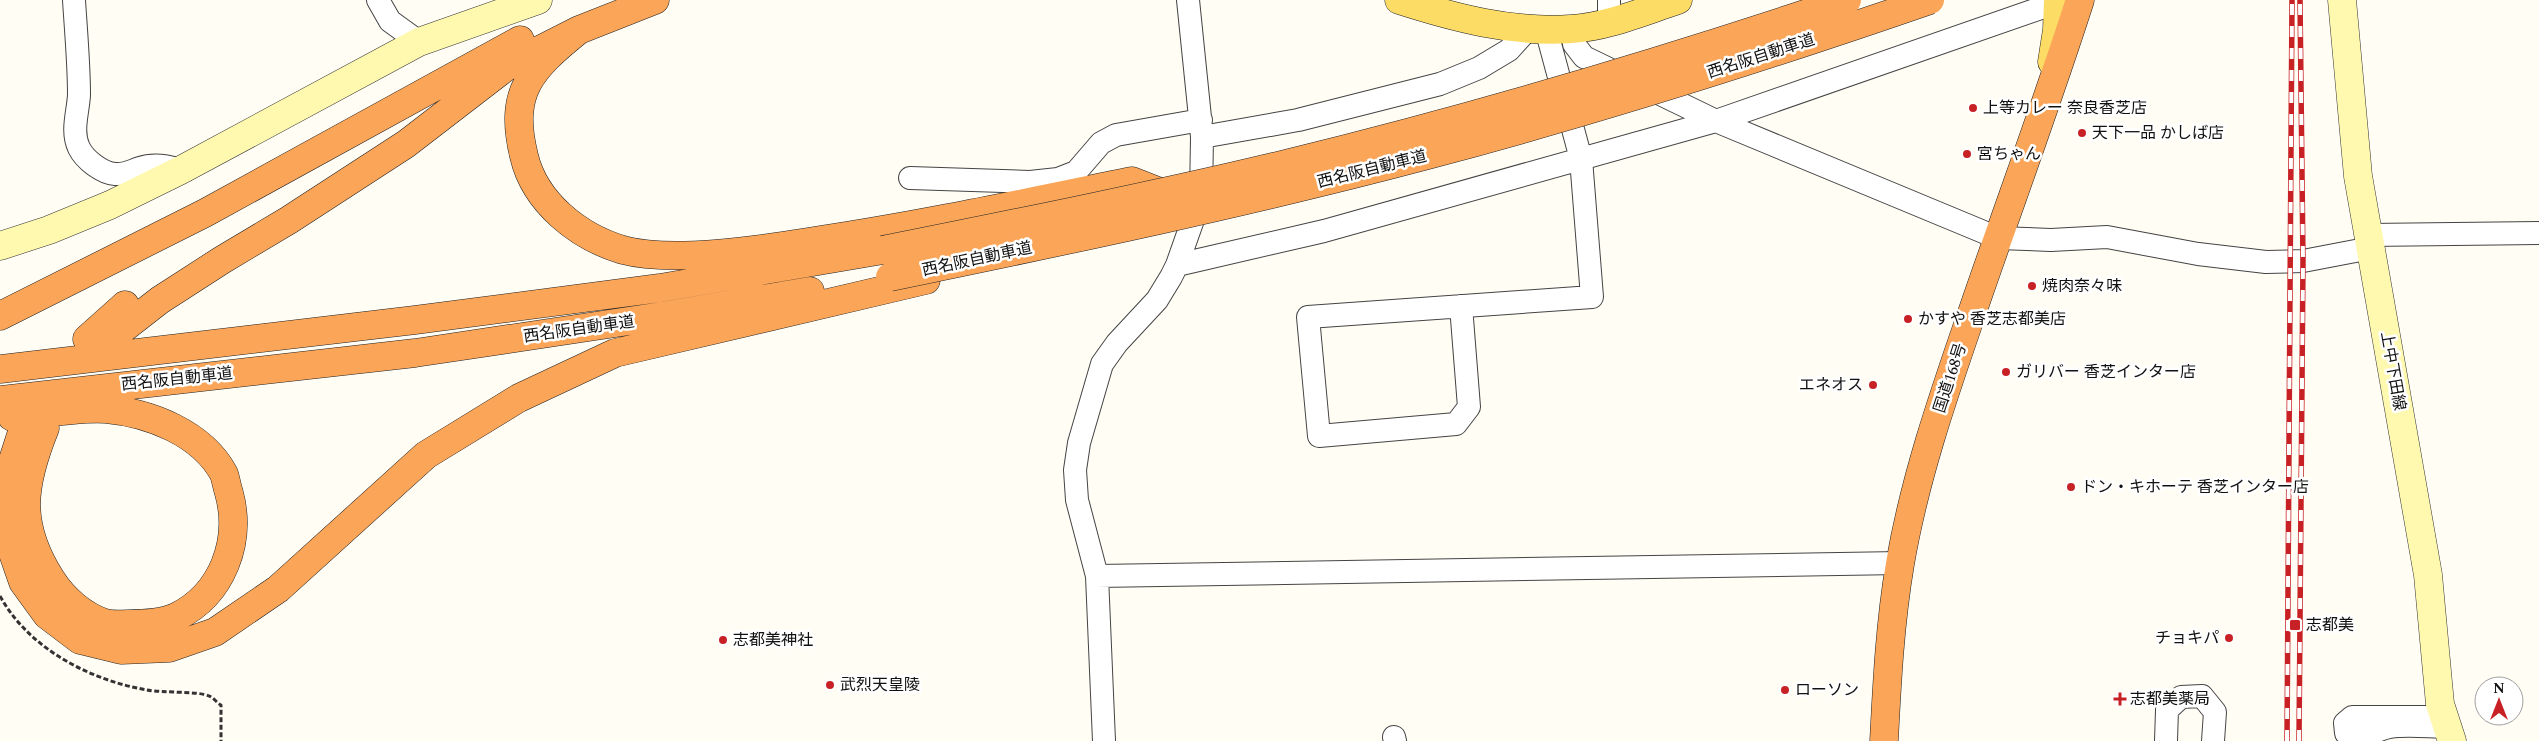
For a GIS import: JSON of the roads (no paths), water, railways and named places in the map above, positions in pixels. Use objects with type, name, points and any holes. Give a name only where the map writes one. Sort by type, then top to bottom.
[{"type":"highway","points":[[0,316],[205,213],[537,30],[614,0]]},
{"type":"highway","points":[[115,335],[160,300],[289,220],[406,144],[506,67],[580,30],[655,0]]},
{"type":"highway","name":"西名阪自動車道","points":[[0,368],[415,320],[660,288],[881,240],[1160,192],[1285,164],[1421,129],[1660,60],[1847,0]]},
{"type":"highway","name":"西名阪自動車道","points":[[0,400],[416,353],[891,284],[947,266],[1176,217],[1428,155],[1679,84],[1930,0]]},
{"type":"highway","name":"国道168号","points":[[1884,741],[1890,640],[1900,563],[1928,444],[1998,238],[2043,115],[2065,1]]},
{"type":"highway","points":[[87,339],[126,304],[287,202],[537,30]]},
{"type":"highway","points":[[580,30],[544,59],[528,81],[520,104],[518,134],[525,163],[542,194],[562,218],[590,238],[624,250],[650,254],[708,254],[881,240]]},
{"type":"highway","points":[[23,425],[13,460],[8,492],[8,539],[23,582],[47,615],[80,640],[120,650],[169,648],[215,632],[278,589],[426,455],[519,398],[616,353],[891,284]]},
{"type":"highway","points":[[106,409],[156,419],[183,432],[210,455],[224,475],[234,512],[232,547],[220,578],[202,600],[175,618],[140,624],[106,624],[82,612],[58,590],[39,560],[27,521],[26,495],[30,465],[23,425],[106,409]]},
{"type":"main road","points":[[0,246],[49,230],[110,205],[181,170],[419,42],[538,0]]},
{"type":"main road","points":[[1399,0],[1482,24],[1549,29],[1609,11],[1678,0]]},
{"type":"main road","name":"上中下田線","points":[[2342,0],[2358,176],[2428,575],[2438,685],[2448,728]]},
{"type":"street","points":[[74,0],[79,96],[75,123],[79,148],[88,160],[101,169],[114,174],[128,174],[152,165],[167,166],[181,170]]},
{"type":"street","points":[[378,0],[390,21],[419,42]]},
{"type":"street","points":[[1104,741],[1097,576],[1077,500],[1075,470],[1079,443],[1102,364],[1117,343],[1157,300],[1177,265],[1201,197],[1202,129],[1188,0]]},
{"type":"street","points":[[1177,265],[1324,231],[1716,121],[2065,1]]},
{"type":"street","points":[[910,178],[1030,182],[1058,179],[1076,172],[1101,144],[1116,135],[1298,120],[1440,84],[1479,68],[1549,29]]},
{"type":"street","points":[[1549,29],[1574,44],[1584,57],[1716,121],[1998,238],[2050,240],[2106,237],[2198,254],[2266,262],[2302,262],[2370,241],[2539,233]]},
{"type":"street","points":[[1461,306],[1469,407],[1456,424],[1319,436],[1308,317],[1461,306],[1592,297],[1581,159],[1549,29]]},
{"type":"street","points":[[1097,576],[1900,563]]},
{"type":"street","points":[[2166,741],[2167,710],[2181,697],[2202,696],[2215,712],[2214,741]]},
{"type":"street","points":[[2343,737],[2345,723],[2352,717],[2448,728]]},
{"type":"railway","points":[[2287,741],[2292,0]]},
{"type":"railway","points":[[2299,741],[2303,261],[2300,0]]},
{"type":"place","name":"上等カレー 奈良香芝店","points":[[1973,108]]},
{"type":"place","name":"天下一品 かしば店","points":[[2082,133]]},
{"type":"place","name":"宮ちゃん","points":[[1967,154]]},
{"type":"place","name":"焼肉奈々味","points":[[2032,286]]},
{"type":"place","name":"かすや 香芝志都美店","points":[[1908,319]]},
{"type":"place","name":"ガリバー 香芝インター店","points":[[2006,372]]},
{"type":"place","name":"エネオス","points":[[1873,385]]},
{"type":"place","name":"ドン・キホーテ 香芝インター店","points":[[2071,487]]},
{"type":"place","name":"志都美","points":[[2295,625]]},
{"type":"place","name":"チョキパ","points":[[2229,638]]},
{"type":"place","name":"志都美神社","points":[[723,640]]},
{"type":"place","name":"武烈天皇陵","points":[[830,685]]},
{"type":"place","name":"ローソン","points":[[1785,690]]},
{"type":"place","name":"志都美薬局","points":[[2120,699]]}]
